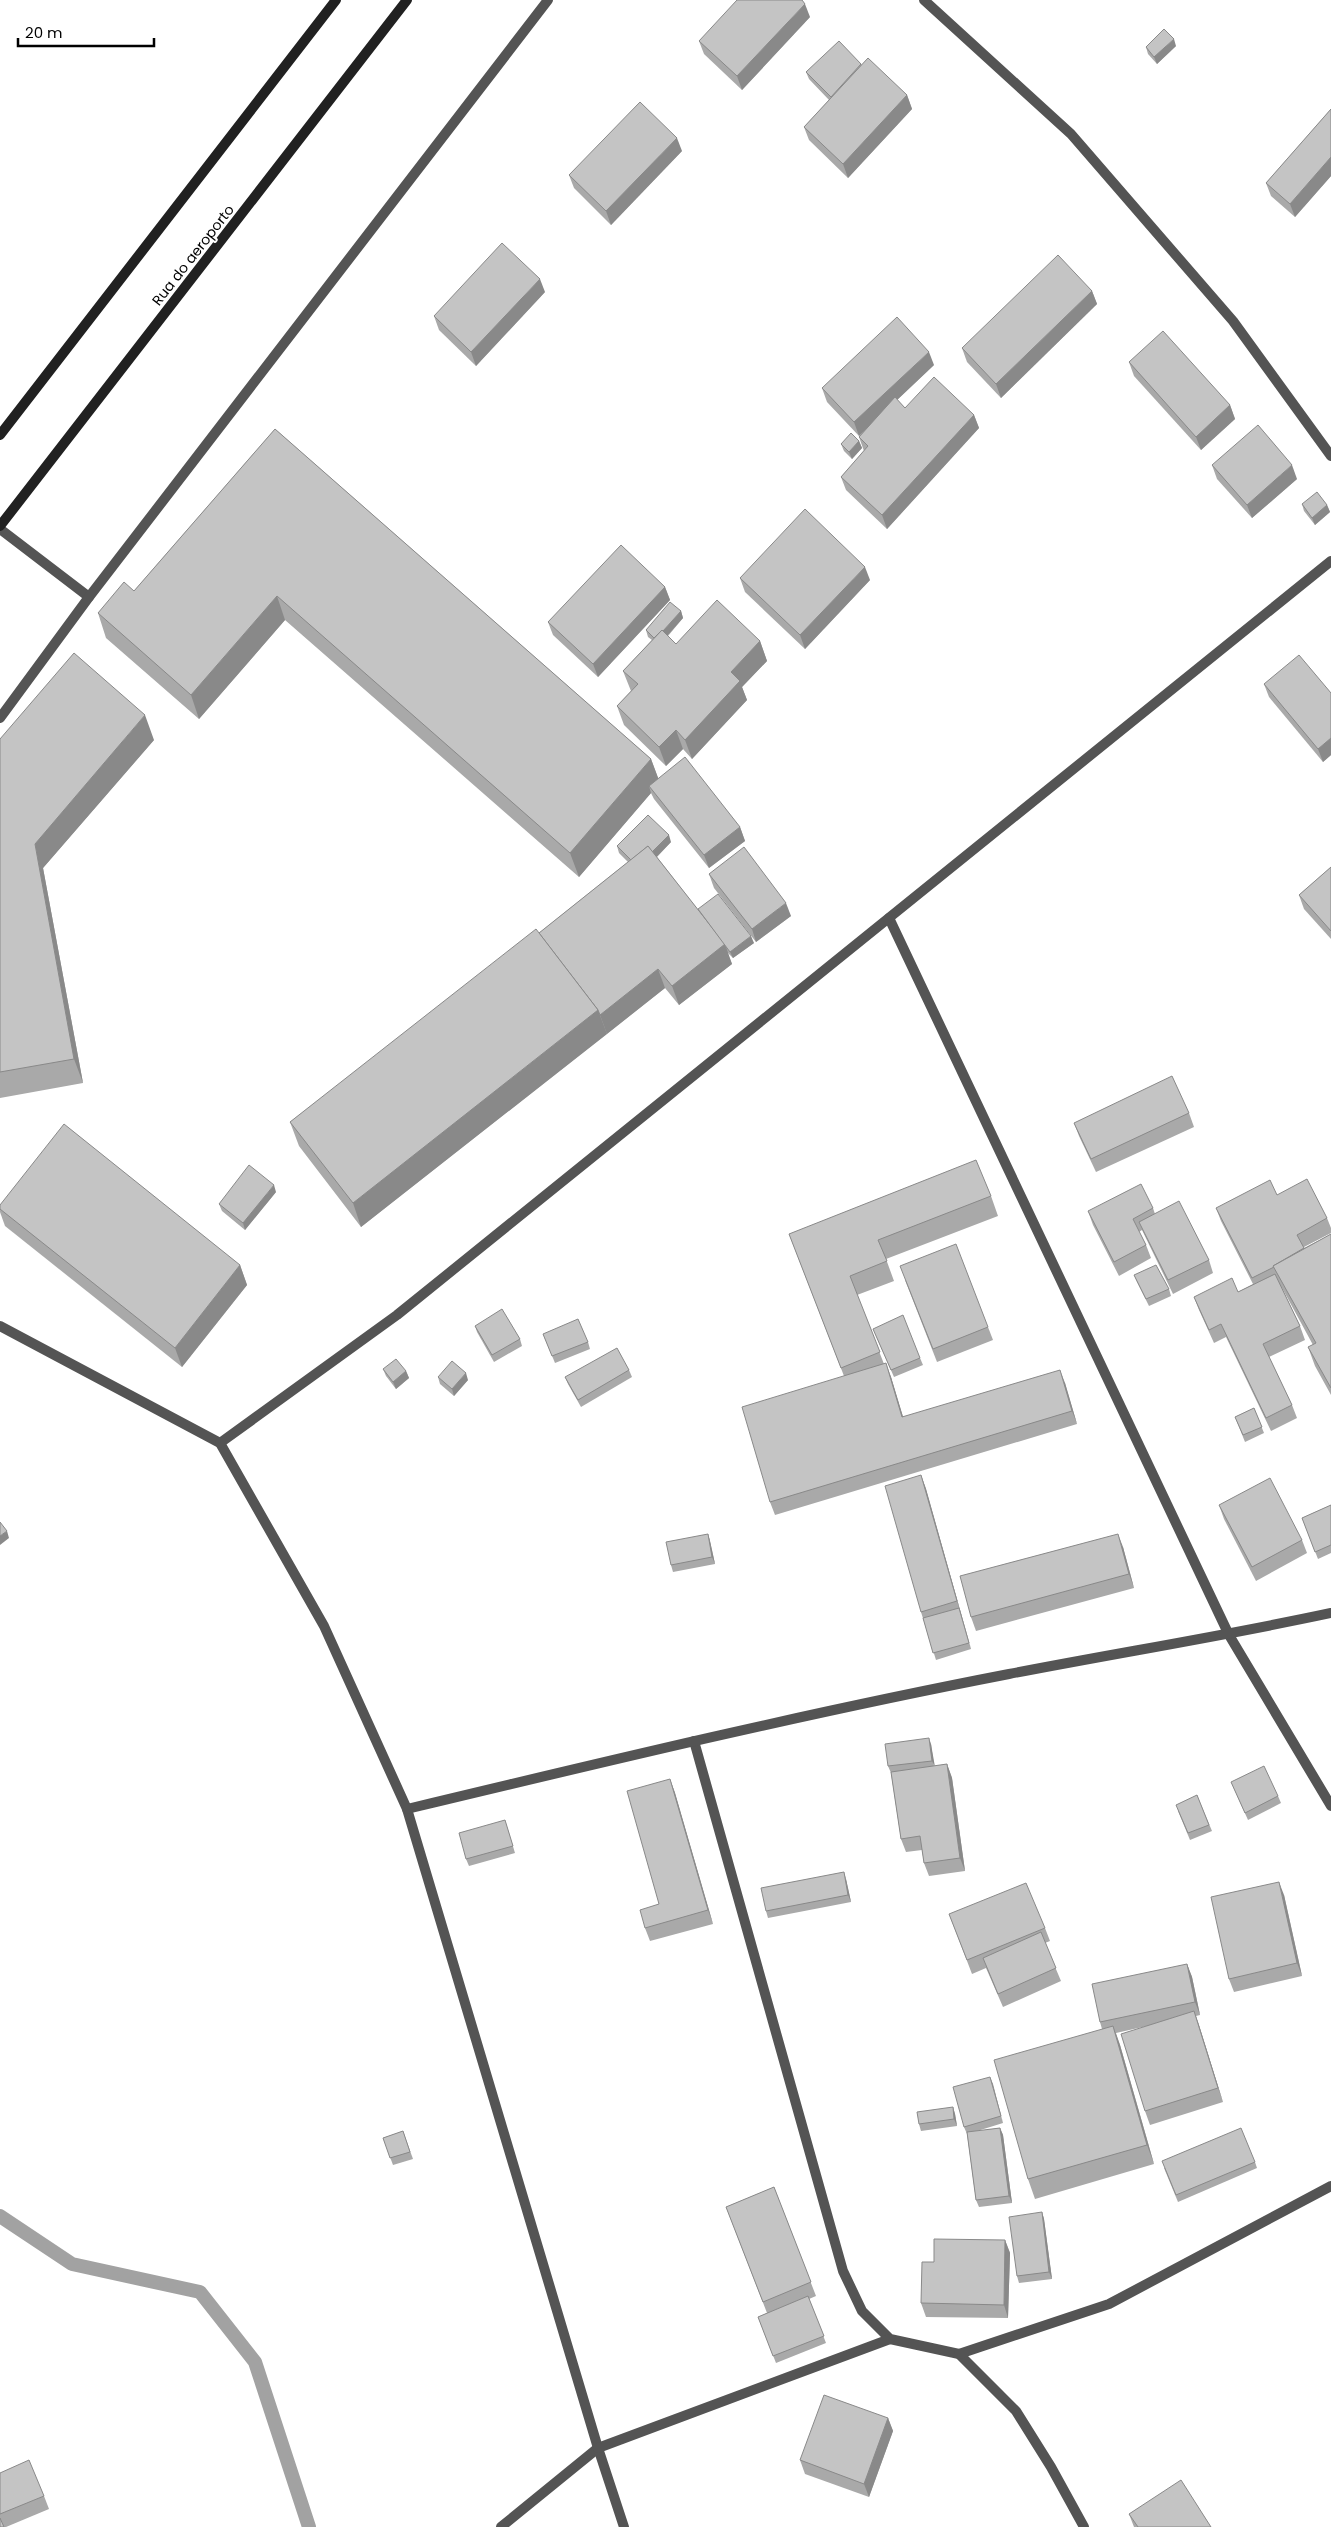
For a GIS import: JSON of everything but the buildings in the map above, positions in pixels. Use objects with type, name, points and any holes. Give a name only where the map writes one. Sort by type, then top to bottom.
[{"type":"main road","points":[[0,435],[336,0]]},
{"type":"main road","name":"Rua do aeroporto","points":[[0,527],[407,0]]},
{"type":"street","points":[[0,718],[88,597],[548,0]]},
{"type":"street","points":[[924,0],[1071,134],[1233,321],[1331,456]]},
{"type":"street","points":[[0,527],[88,597]]},
{"type":"street","points":[[220,1443],[397,1315],[1331,561]]},
{"type":"street","points":[[889,918],[1229,1635],[1331,1806]]},
{"type":"street","points":[[0,1326],[220,1443],[324,1626],[407,1809],[598,2448],[624,2527]]},
{"type":"street","points":[[407,1809],[694,1741],[1009,1674],[1229,1635],[1331,1613]]},
{"type":"street","points":[[694,1741],[844,2270],[862,2311],[890,2340]]},
{"type":"street","points":[[501,2527],[598,2448],[890,2340],[959,2354],[1109,2304],[1331,2186]]},
{"type":"street","points":[[959,2354],[1016,2411],[1051,2467],[1084,2527]]},
{"type":"waterway","points":[[0,2216],[72,2264],[200,2292],[255,2362],[309,2527]]}]
